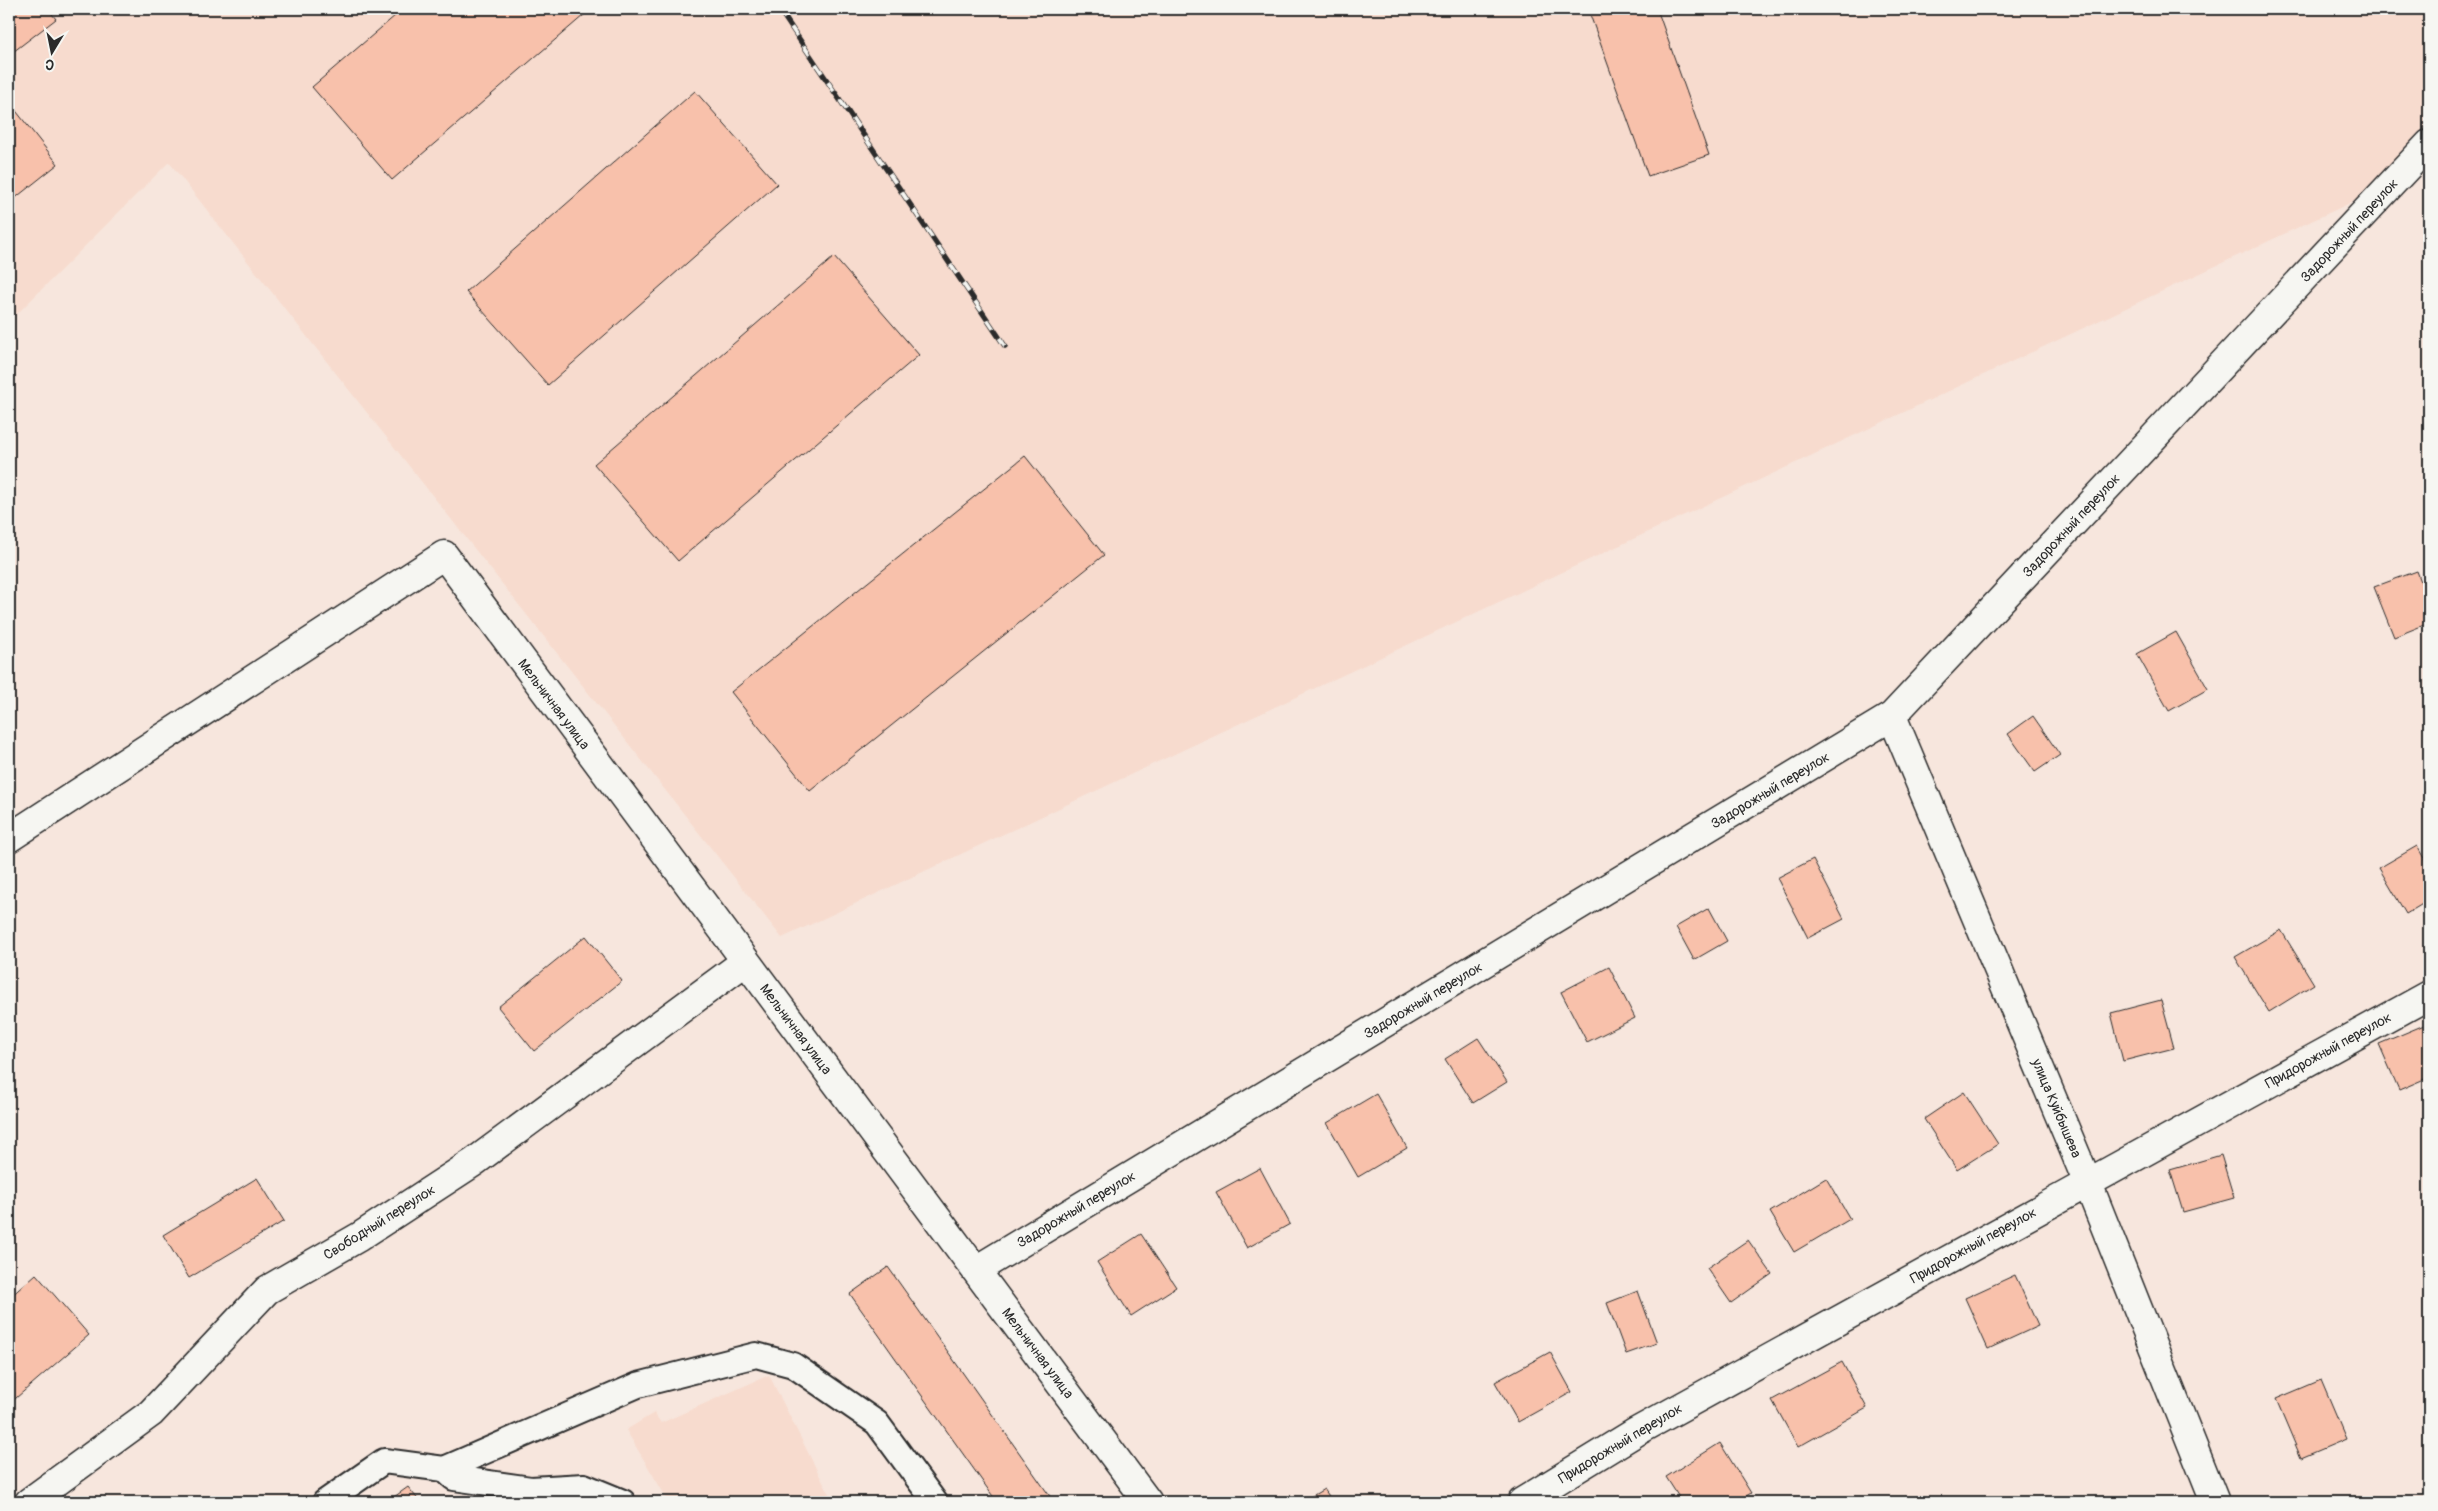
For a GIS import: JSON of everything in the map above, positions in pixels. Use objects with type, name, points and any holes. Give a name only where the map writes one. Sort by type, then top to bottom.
[{"type":"street","name":"Задорожный переулок","points":[[976,1270],[1892,716],[2429,144]]},
{"type":"street","name":"Мельничная улица","points":[[9,838],[444,555],[1148,1502]]},
{"type":"street","name":"улица Куйбышева","points":[[1892,716],[2087,1181],[2215,1502]]},
{"type":"street","name":"Свободный переулок","points":[[29,1502],[151,1413],[267,1290],[359,1237],[474,1162],[746,961]]},
{"type":"street","name":"Придорожный переулок","points":[[1522,1502],[1636,1432],[2087,1181],[2429,995]]},
{"type":"lane","points":[[444,1470],[638,1385],[756,1354],[793,1365],[877,1423],[930,1501]]},
{"type":"lane","points":[[325,1502],[384,1461],[444,1470],[454,1478],[531,1489],[584,1486],[623,1502]]},
{"type":"shaded area","points":[[9,9],[2429,9],[2429,166],[782,938],[169,162],[9,322]]},
{"type":"shaded area","points":[[769,1375],[833,1502],[669,1502],[626,1430],[654,1413],[661,1423]]},
{"type":"building","points":[[9,9],[48,9],[56,19],[9,55]]},
{"type":"building","points":[[403,9],[591,9],[392,180],[312,87]]},
{"type":"building","points":[[1588,9],[1657,9],[1709,155],[1648,176]]},
{"type":"building","points":[[695,91],[777,184],[548,385],[466,292]]},
{"type":"building","points":[[9,102],[58,164],[9,203]]},
{"type":"building","points":[[834,257],[919,355],[678,561],[594,464]]},
{"type":"building","points":[[1025,456],[1104,555],[810,791],[731,692]]},
{"type":"building","points":[[2417,571],[2429,603],[2429,623],[2394,637],[2374,587]]},
{"type":"building","points":[[2176,632],[2208,689],[2169,711],[2137,654]]},
{"type":"building","points":[[2033,716],[2060,755],[2035,772],[2008,734]]},
{"type":"building","points":[[2417,846],[2429,867],[2429,900],[2406,914],[2379,868]]},
{"type":"building","points":[[1813,859],[1844,919],[1808,938],[1777,878]]},
{"type":"building","points":[[1709,908],[1727,941],[1694,960],[1676,927]]},
{"type":"building","points":[[2281,930],[2314,984],[2269,1012],[2235,957]]},
{"type":"building","points":[[586,936],[622,981],[534,1051],[498,1007]]},
{"type":"building","points":[[1609,967],[1635,1018],[1587,1042],[1561,992]]},
{"type":"building","points":[[2161,1000],[2174,1048],[2123,1061],[2111,1013]]},
{"type":"building","points":[[2429,1023],[2429,1077],[2399,1090],[2379,1044]]},
{"type":"building","points":[[1478,1038],[1507,1082],[1473,1103],[1445,1059]]},
{"type":"building","points":[[1964,1092],[1998,1144],[1957,1170],[1924,1119]]},
{"type":"building","points":[[1376,1094],[1407,1148],[1358,1177],[1327,1123]]},
{"type":"building","points":[[2221,1155],[2234,1198],[2183,1212],[2170,1170]]},
{"type":"building","points":[[1260,1168],[1290,1224],[1247,1248],[1216,1192]]},
{"type":"building","points":[[257,1178],[284,1221],[189,1278],[163,1235]]},
{"type":"building","points":[[1826,1178],[1850,1219],[1794,1252],[1770,1212]]},
{"type":"building","points":[[1141,1234],[1176,1287],[1131,1316],[1097,1262]]},
{"type":"building","points":[[1748,1240],[1772,1274],[1731,1303],[1707,1268]]},
{"type":"building","points":[[888,1267],[1054,1502],[997,1502],[850,1294]]},
{"type":"building","points":[[36,1274],[89,1335],[9,1404],[9,1298]]},
{"type":"building","points":[[2015,1275],[2038,1326],[1988,1349],[1965,1298]]},
{"type":"building","points":[[1638,1291],[1657,1343],[1626,1354],[1607,1303]]},
{"type":"building","points":[[1550,1352],[1572,1392],[1518,1422],[1495,1382]]},
{"type":"building","points":[[1842,1362],[1867,1408],[1798,1447],[1772,1400]]},
{"type":"building","points":[[2321,1380],[2346,1439],[2301,1458],[2276,1399]]},
{"type":"building","points":[[1720,1443],[1751,1493],[1737,1502],[1682,1502],[1666,1477]]},
{"type":"building","points":[[408,1487],[420,1502],[387,1502]]},
{"type":"building","points":[[1324,1489],[1333,1502],[1302,1502]]},
{"type":"railway","points":[[779,9],[1005,346]]}]
